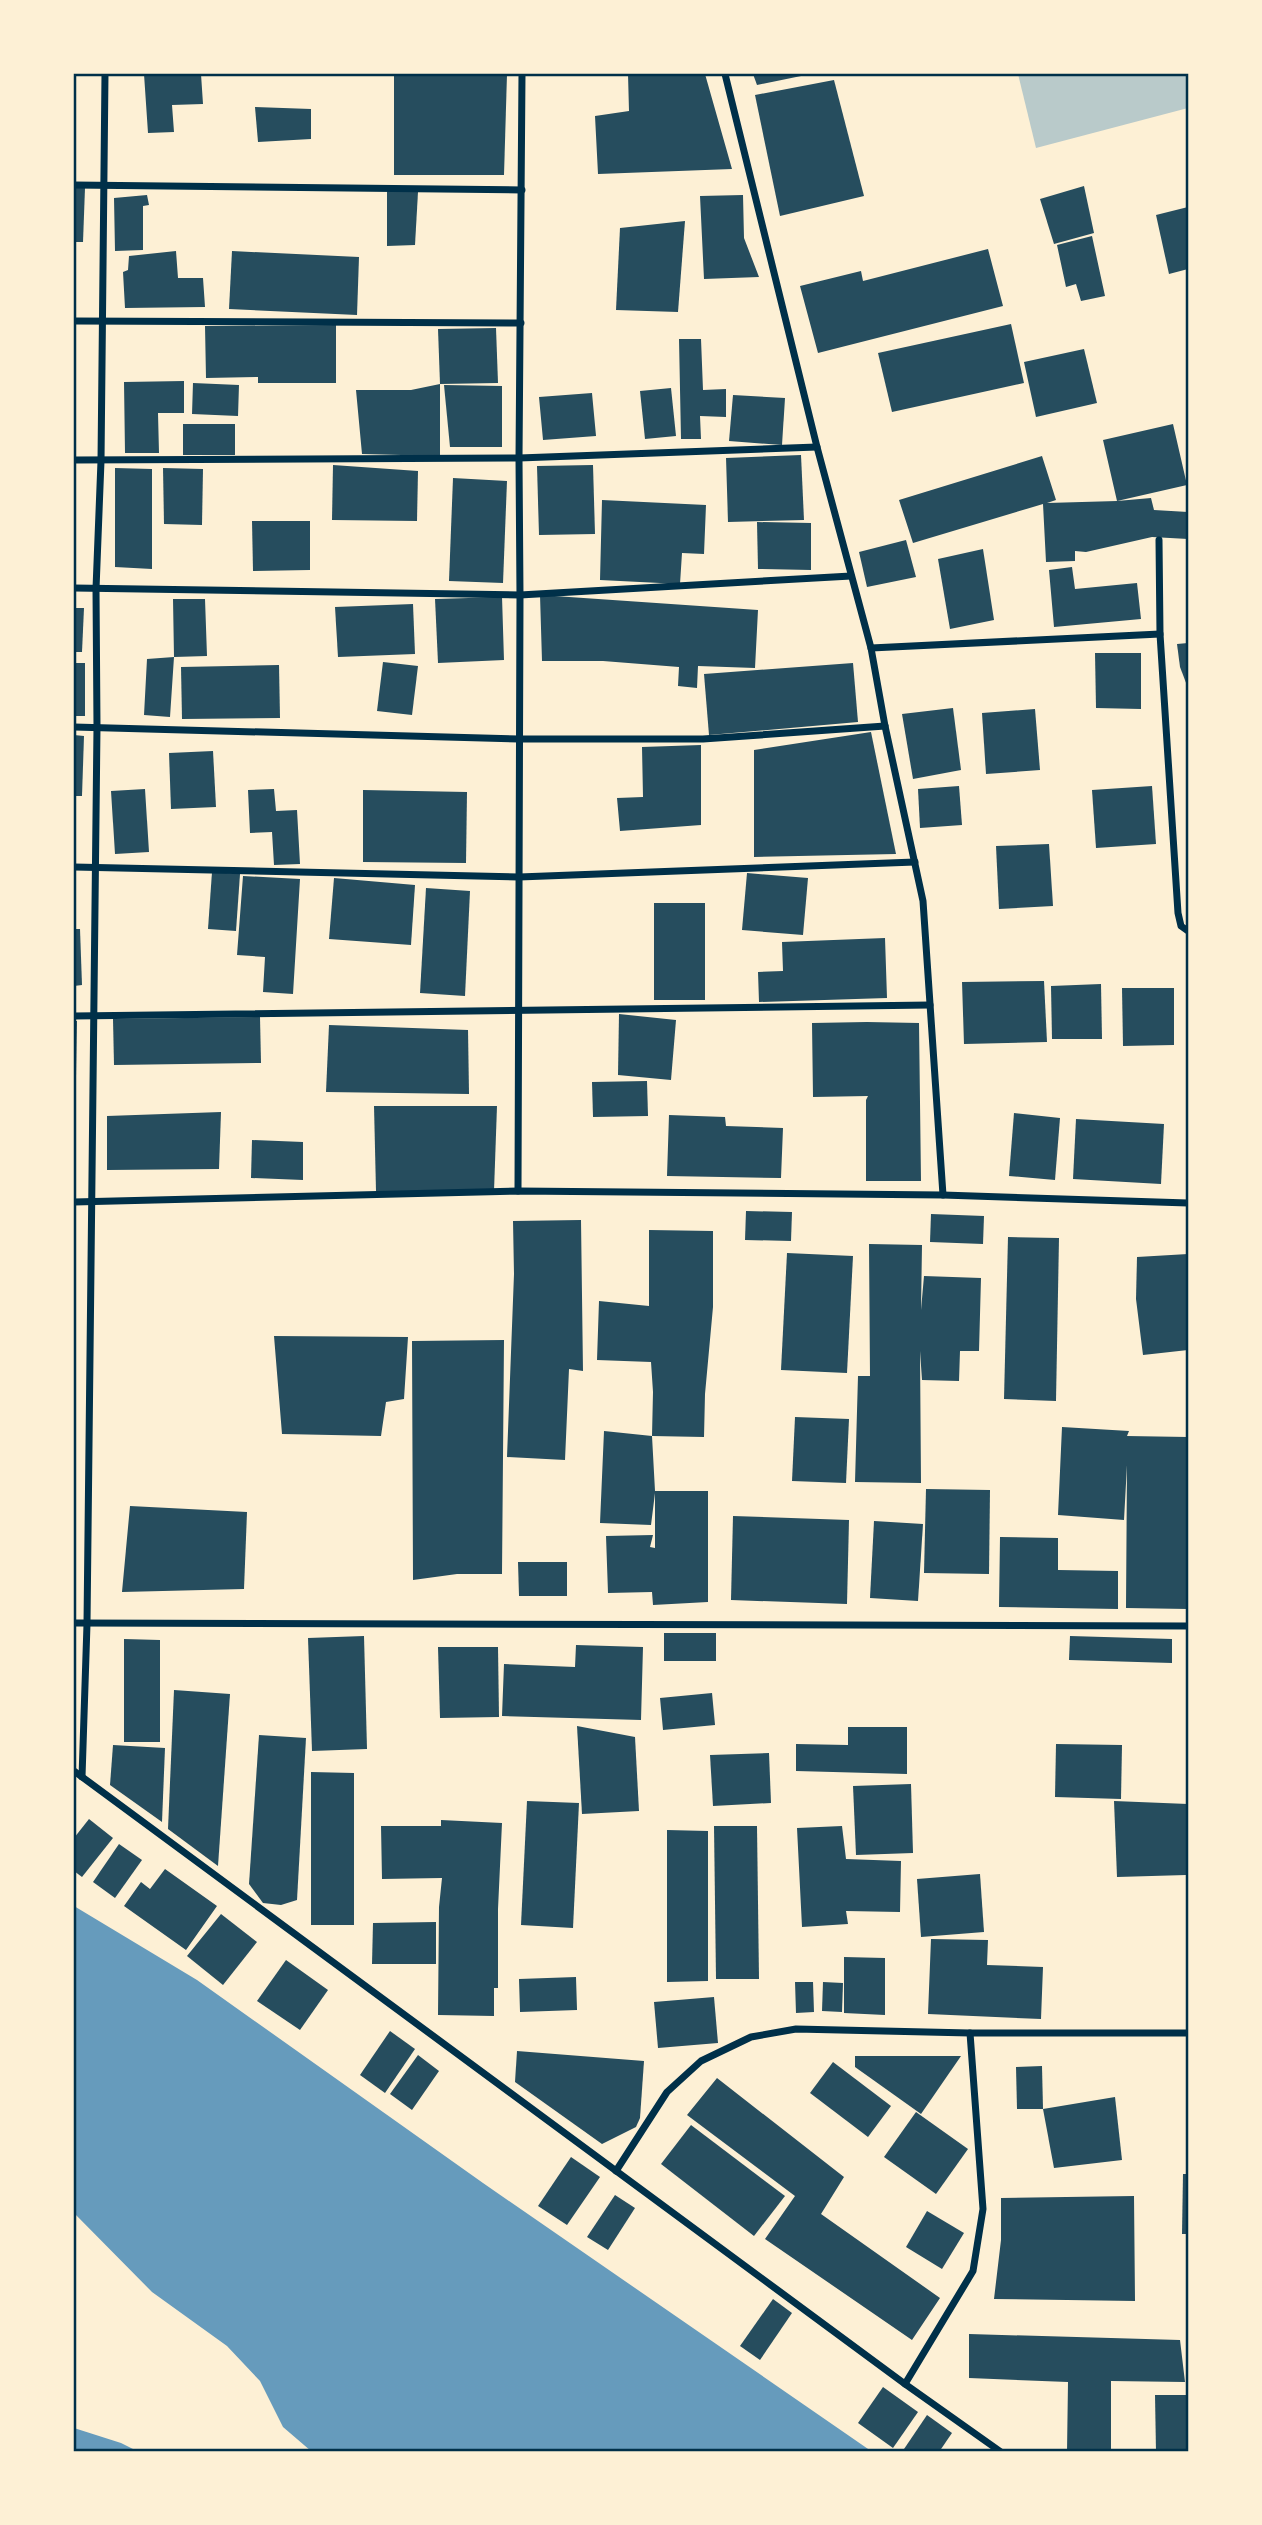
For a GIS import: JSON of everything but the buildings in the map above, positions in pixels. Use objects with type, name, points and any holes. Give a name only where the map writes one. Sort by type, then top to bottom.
[{"type":"street","points":[[82,1777],[87,1624],[97,727],[96,589],[101,461],[105,74]]},
{"type":"street","points":[[518,1191],[522,74]]},
{"type":"street","points":[[725,74],[817,447],[871,648],[923,901],[943,1195]]},
{"type":"street","points":[[74,185],[522,190]]},
{"type":"street","points":[[74,321],[521,323]]},
{"type":"street","points":[[74,460],[519,458],[817,447]]},
{"type":"street","points":[[1159,540],[1160,634],[1178,913],[1181,926],[1188,931]]},
{"type":"street","points":[[74,588],[520,595],[851,576]]},
{"type":"street","points":[[871,648],[1160,634]]},
{"type":"street","points":[[74,727],[519,739],[703,739],[885,726]]},
{"type":"street","points":[[74,867],[519,877],[915,862]]},
{"type":"street","points":[[74,1016],[930,1005]]},
{"type":"street","points":[[74,1202],[518,1191],[943,1195],[1188,1203]]},
{"type":"street","points":[[74,1623],[1188,1626]]},
{"type":"street","points":[[74,1771],[905,2384],[1002,2452]]},
{"type":"street","points":[[617,2171],[667,2092],[701,2061],[751,2037],[796,2029],[970,2033],[1188,2033]]},
{"type":"street","points":[[905,2384],[973,2271],[983,2209],[970,2033]]},
{"type":"shaded area","points":[[1018,74],[1188,74],[1188,108],[1036,148]]},
{"type":"water","points":[[74,1906],[197,1980],[483,2183],[871,2451],[311,2451],[283,2427],[260,2381],[227,2346],[152,2292],[74,2213]]},
{"type":"water","points":[[74,2428],[121,2443],[137,2451],[74,2451]]}]
